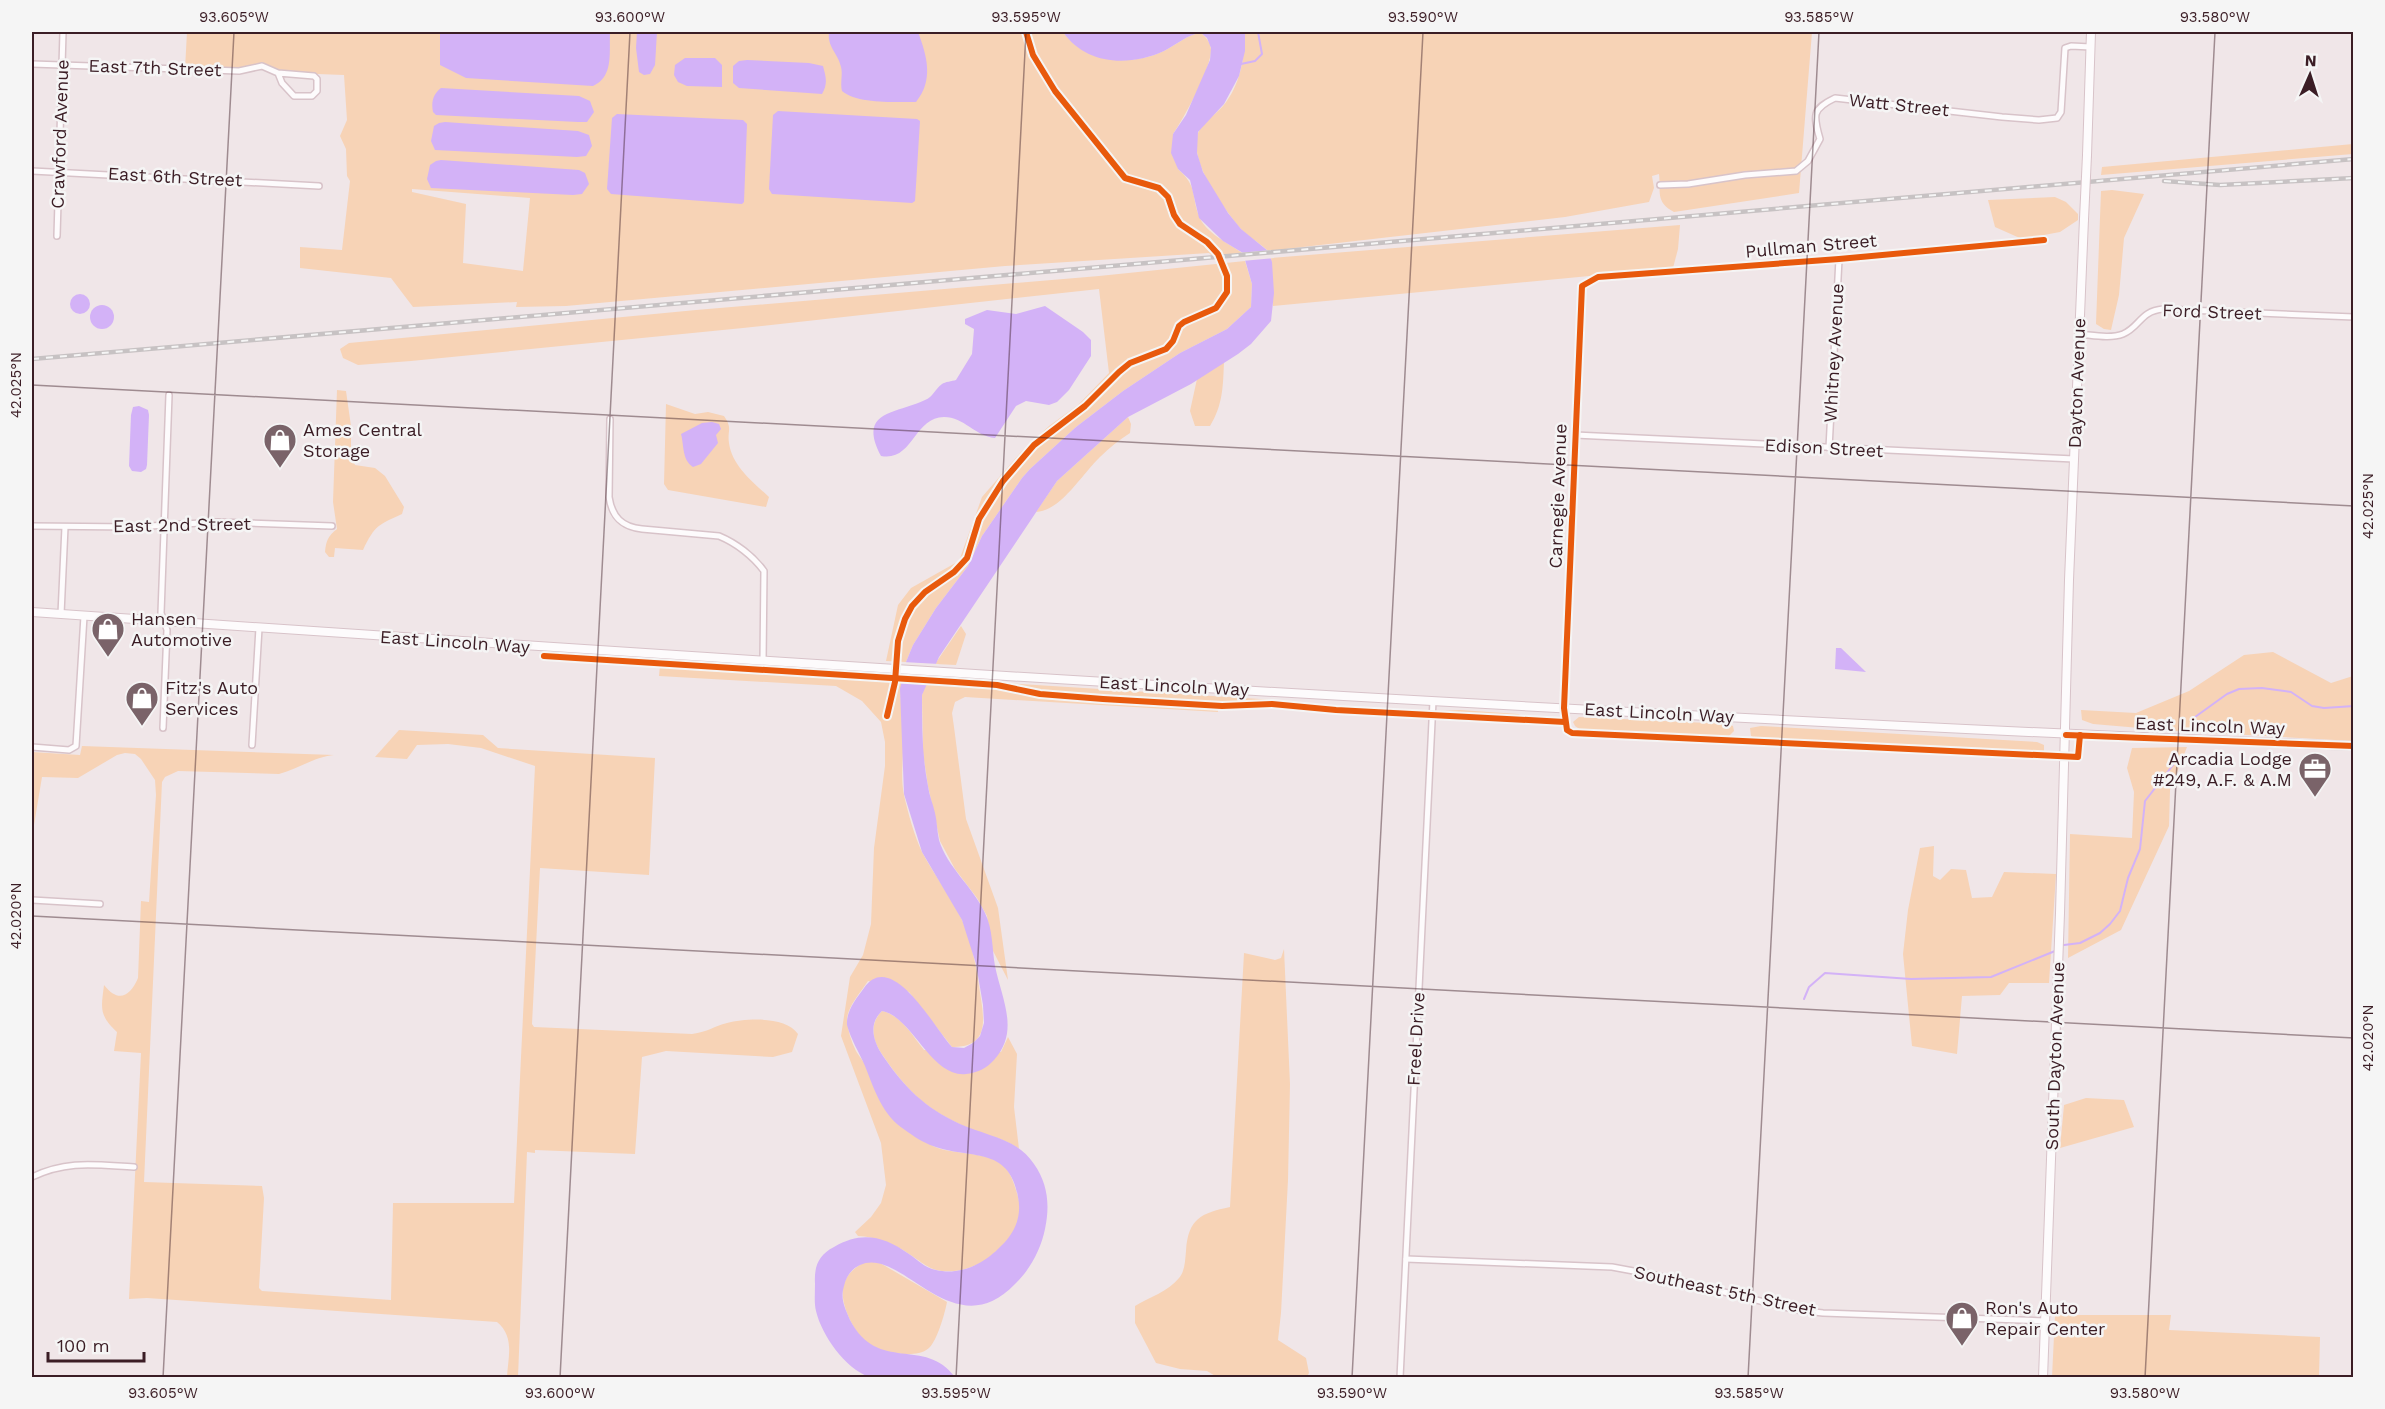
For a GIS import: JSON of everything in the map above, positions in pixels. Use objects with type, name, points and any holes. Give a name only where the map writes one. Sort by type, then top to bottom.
[{"type":"main road","name":"Dayton Avenue","points":[[2066,735],[2074,459],[2091,32]]},
{"type":"main road","name":"East Lincoln Way","points":[[32,612],[763,661],[1433,701],[2066,735],[2354,746]]},
{"type":"main road","name":"South Dayton Avenue","points":[[2043,1377],[2066,735]]},
{"type":"street","name":"Crawford Avenue","points":[[57,236],[63,32]]},
{"type":"street","name":"Watt Street","points":[[1660,185],[1688,184],[1745,175],[1796,171],[1808,161],[1820,139],[1815,122],[1816,112],[1821,105],[1835,98],[2002,117],[2039,120],[2057,118],[2061,112],[2065,48],[2091,47]]},
{"type":"street","name":"East 7th Street","points":[[32,64],[239,70],[262,66],[278,73],[314,76],[317,79],[317,91],[312,96],[294,96],[279,79],[278,73]]},
{"type":"street","name":"East 6th Street","points":[[32,171],[319,186]]},
{"type":"street","name":"Pullman Street","points":[[1581,286],[1598,277],[1839,259],[2044,240]]},
{"type":"street","name":"Whitney Avenue","points":[[1829,448],[1839,259]]},
{"type":"street","name":"Carnegie Avenue","points":[[1564,708],[1581,286]]},
{"type":"street","name":"Ford Street","points":[[2079,334],[2116,336],[2123,334],[2149,312],[2163,309],[2354,317]]},
{"type":"street","points":[[163,728],[167,630],[161,612],[169,395]]},
{"type":"street","points":[[610,419],[609,498],[610,507],[621,523],[631,528],[719,536],[730,540],[757,562],[764,571],[763,661]]},
{"type":"street","name":"Edison Street","points":[[1575,435],[2074,459]]},
{"type":"street","name":"East 2nd Street","points":[[32,526],[164,526],[218,522],[332,526]]},
{"type":"street","points":[[61,614],[66,527]]},
{"type":"street","points":[[32,747],[69,750],[76,746],[84,616]]},
{"type":"street","points":[[252,745],[259,628]]},
{"type":"street","name":"Freel Drive","points":[[1400,1377],[1433,701]]},
{"type":"street","points":[[1564,708],[1567,730],[1572,733],[1996,753]]},
{"type":"street","points":[[32,900],[100,904]]},
{"type":"street","points":[[32,1177],[54,1167],[73,1164],[134,1167]]},
{"type":"street","name":"Southeast 5th Street","points":[[1406,1259],[1612,1267],[1655,1275],[1797,1310],[1823,1313],[2045,1321]]},
{"type":"shaded area","points":[[187,32],[1063,32],[1083,50],[1096,56],[1123,60],[1151,56],[1191,35],[1201,33],[1210,44],[1210,57],[1196,92],[1173,134],[1178,169],[1189,181],[1199,216],[1206,228],[1242,253],[1212,256],[1209,253],[1005,266],[566,306],[516,307],[517,302],[413,307],[391,278],[300,268],[300,247],[342,250],[350,181],[347,176],[346,149],[340,136],[347,120],[344,75],[290,73],[271,69],[185,69]],"holes":[[[412,189],[530,198],[523,271],[463,263],[466,204],[412,192]]]},
{"type":"shaded area","points":[[440,32],[610,32],[609,63],[600,82],[593,86],[466,78],[440,65]]},
{"type":"shaded area","points":[[637,32],[657,32],[655,65],[650,74],[644,75],[639,72]]},
{"type":"shaded area","points":[[829,32],[918,32],[927,68],[922,94],[916,102],[888,102],[857,98],[842,91],[841,67],[831,46]]},
{"type":"shaded area","points":[[1063,32],[1245,32],[1245,51],[1239,76],[1224,104],[1198,132],[1197,153],[1203,172],[1228,213],[1241,229],[1268,251],[1272,262],[1274,293],[1271,321],[1251,344],[1238,354],[1191,384],[1128,417],[1057,481],[939,657],[922,695],[925,763],[939,840],[948,859],[988,919],[1008,1026],[1002,1049],[994,1060],[985,1068],[966,1074],[954,1073],[942,1067],[893,1015],[882,1011],[878,1016],[874,1027],[875,1039],[883,1056],[916,1096],[947,1118],[1010,1143],[1027,1155],[1039,1172],[1045,1187],[1047,1220],[1038,1252],[1030,1266],[1015,1284],[992,1301],[970,1306],[950,1301],[893,1269],[876,1263],[860,1265],[852,1271],[845,1283],[843,1299],[850,1320],[861,1336],[874,1346],[888,1351],[930,1358],[943,1365],[955,1377],[875,1378],[860,1373],[843,1359],[823,1331],[816,1311],[815,1272],[824,1254],[844,1242],[863,1237],[872,1238],[890,1243],[932,1269],[963,1270],[988,1258],[1006,1241],[1014,1230],[1019,1211],[1013,1180],[1006,1169],[997,1162],[986,1157],[930,1145],[908,1132],[890,1117],[876,1093],[847,1025],[850,1010],[855,1001],[875,978],[887,978],[900,984],[924,1010],[952,1047],[964,1048],[973,1043],[980,1036],[984,1023],[976,964],[962,920],[922,852],[904,794],[900,689],[906,662],[913,645],[936,608],[968,566],[982,536],[1030,469],[1076,427],[1123,391],[1180,353],[1227,329],[1251,307],[1252,284],[1243,253],[1223,241],[1199,218],[1190,180],[1178,169],[1171,153],[1173,134],[1186,115],[1210,60],[1211,48],[1207,38],[1201,33],[1196,34],[1151,56],[1123,61],[1096,57],[1073,43]]},
{"type":"shaded area","points":[[1245,32],[1812,32],[1799,193],[1674,212],[1661,200],[1659,174],[1652,176],[1654,188],[1649,202],[1565,217],[1268,251],[1240,228],[1225,208],[1202,170],[1196,144],[1200,129],[1223,106],[1234,90],[1243,61]]},
{"type":"shaded area","points":[[685,58],[715,58],[722,65],[722,87],[687,86],[678,82],[674,75],[675,65]]},
{"type":"shaded area","points":[[739,61],[809,63],[823,66],[826,80],[824,90],[822,94],[739,88],[733,83],[733,66]]},
{"type":"shaded area","points":[[441,88],[579,96],[590,101],[594,112],[587,122],[436,115],[433,112],[434,96]]},
{"type":"shaded area","points":[[778,111],[917,119],[920,121],[915,201],[912,203],[772,194],[769,189],[773,115]]},
{"type":"shaded area","points":[[617,114],[743,120],[747,124],[744,202],[742,204],[611,194],[607,189],[612,118]]},
{"type":"shaded area","points":[[445,122],[578,131],[589,135],[592,146],[586,156],[577,157],[435,150],[431,141],[434,126]]},
{"type":"shaded area","points":[[2353,144],[2353,154],[2101,175],[2102,167]]},
{"type":"shaded area","points":[[441,160],[579,170],[585,173],[589,184],[582,194],[573,195],[431,188],[427,179],[430,165]]},
{"type":"shaded area","points":[[2101,191],[2144,194],[2124,238],[2119,295],[2111,330],[2096,324]]},
{"type":"shaded area","points":[[2055,197],[2066,202],[2078,214],[2078,220],[2060,232],[2022,239],[1995,227],[1988,200]]},
{"type":"shaded area","points":[[1680,225],[1678,249],[1673,268],[1273,306],[1271,258]]},
{"type":"shaded area","points":[[1245,261],[1252,284],[1251,307],[1227,329],[1180,353],[1123,391],[1076,427],[1030,469],[982,536],[968,566],[936,608],[913,645],[906,662],[886,661],[898,605],[911,588],[959,561],[982,497],[1021,452],[1049,426],[1078,405],[1109,373],[1099,289],[411,361],[358,365],[343,358],[340,349],[349,343]]},
{"type":"shaded area","points":[[80,294],[87,297],[90,304],[87,311],[80,314],[73,311],[70,304],[73,297]]},
{"type":"shaded area","points":[[102,305],[111,308],[114,317],[111,326],[102,329],[93,326],[90,317],[93,308]]},
{"type":"shaded area","points":[[1045,306],[1091,340],[1091,356],[1069,390],[1057,402],[1049,405],[1026,401],[1016,406],[995,438],[981,434],[958,420],[944,417],[934,419],[926,424],[900,452],[892,456],[881,456],[875,441],[876,422],[892,412],[928,399],[942,384],[956,380],[972,354],[974,329],[965,324],[965,319],[987,310],[1016,314]]},
{"type":"shaded area","points":[[1224,362],[1222,395],[1218,411],[1210,426],[1195,426],[1190,411],[1197,379]]},
{"type":"shaded area","points":[[337,390],[346,391],[351,426],[351,455],[355,465],[375,468],[385,476],[404,507],[402,514],[382,524],[374,531],[363,550],[335,548],[334,557],[329,557],[325,552],[327,542],[337,529],[333,502]]},
{"type":"shaded area","points":[[666,404],[695,414],[708,412],[724,416],[729,427],[729,443],[734,459],[744,473],[769,497],[766,507],[668,490],[664,484]]},
{"type":"shaded area","points":[[139,406],[148,410],[149,415],[147,465],[146,469],[141,472],[132,471],[129,466],[131,415],[133,407]]},
{"type":"shaded area","points":[[1128,417],[1131,424],[1130,433],[1103,454],[1062,499],[1045,510],[1036,512],[1057,481]]},
{"type":"shaded area","points":[[702,423],[719,424],[721,429],[716,435],[718,443],[701,464],[693,467],[685,456],[681,434]]},
{"type":"shaded area","points":[[961,626],[966,634],[956,665],[935,664]]},
{"type":"shaded area","points":[[1836,648],[1841,648],[1866,672],[1835,669]]},
{"type":"shaded area","points":[[2273,652],[2331,683],[2353,676],[2353,741],[2175,731],[2093,724],[2082,720],[2081,710],[2136,713],[2189,691],[2244,655]]},
{"type":"shaded area","points":[[660,665],[902,681],[902,780],[906,802],[922,852],[958,911],[968,936],[978,978],[982,1027],[980,1036],[974,1042],[965,1046],[952,1047],[909,992],[868,981],[849,1010],[847,1024],[856,1051],[881,1085],[933,1146],[988,1157],[1003,1165],[1008,1171],[1019,1201],[1018,1222],[1006,1243],[997,1252],[976,1265],[954,1271],[940,1271],[891,1244],[858,1236],[855,1232],[871,1217],[881,1203],[886,1185],[881,1143],[841,1036],[850,977],[863,955],[871,924],[874,848],[885,766],[885,742],[881,722],[862,701],[836,686],[659,676]]},
{"type":"shaded area","points":[[926,682],[991,686],[1038,695],[1083,699],[1218,707],[1218,712],[965,697],[955,702],[952,713],[966,819],[998,908],[1008,980],[992,949],[987,916],[977,898],[955,869],[940,841],[923,753],[922,695]]},
{"type":"shaded area","points":[[988,682],[1274,700],[1279,703],[1218,705],[1097,697],[1028,690]]},
{"type":"shaded area","points":[[1443,711],[1518,714],[1527,718],[1437,714]]},
{"type":"shaded area","points":[[1579,717],[1728,724],[1733,726],[1734,731],[1728,737],[1581,730],[1573,722]]},
{"type":"shaded area","points":[[1761,726],[2037,742],[2044,745],[2044,754],[1754,738],[1751,736],[1750,728]]},
{"type":"shaded area","points":[[399,730],[483,735],[498,748],[655,758],[649,875],[540,868],[532,1024],[534,1027],[692,1034],[727,1023],[766,1020],[785,1024],[798,1034],[792,1052],[773,1057],[666,1051],[642,1057],[635,1154],[535,1150],[535,1153],[527,1152],[518,1377],[507,1377],[508,1341],[503,1328],[497,1322],[147,1298],[129,1299],[141,1053],[114,1051],[117,1032],[104,1016],[102,1000],[104,985],[109,991],[119,996],[131,990],[138,978],[141,901],[149,902],[155,780],[141,759],[135,754],[125,753],[117,755],[78,778],[42,777],[32,837],[32,752],[80,755],[82,746],[334,755],[279,774],[178,771],[165,777],[162,782],[144,1182],[262,1186],[264,1198],[259,1288],[262,1291],[391,1300],[393,1203],[514,1203],[535,766],[481,748],[448,744],[417,745],[407,759],[375,757]]},
{"type":"shaded area","points":[[2187,747],[2170,790],[2169,826],[2121,930],[2068,958],[2070,834],[2132,838],[2134,792],[2127,768],[2132,748]]},
{"type":"shaded area","points":[[1934,846],[1933,876],[1940,880],[1951,869],[1966,870],[1972,898],[1992,897],[2004,872],[2056,874],[2049,983],[2009,983],[2000,995],[1962,996],[1957,1054],[1912,1046],[1903,954],[1908,910],[1920,848]]},
{"type":"shaded area","points":[[1284,949],[1290,1084],[1288,1180],[1278,1340],[1306,1358],[1309,1373],[1307,1377],[1217,1377],[1207,1371],[1180,1369],[1156,1363],[1135,1323],[1135,1306],[1175,1283],[1179,1278],[1184,1266],[1187,1240],[1198,1219],[1211,1212],[1230,1207],[1244,953],[1275,960],[1281,958]]},
{"type":"shaded area","points":[[882,1011],[900,1021],[924,1050],[1001,1052],[1008,1037],[1017,1054],[1014,1107],[1019,1149],[1004,1140],[947,1118],[913,1093],[880,1051],[875,1040],[875,1022]]},
{"type":"shaded area","points":[[2086,1098],[2124,1100],[2134,1127],[2060,1148],[2064,1105]]},
{"type":"shaded area","points":[[867,1261],[880,1263],[947,1302],[938,1333],[929,1348],[919,1353],[898,1354],[875,1348],[862,1339],[857,1332],[844,1303],[843,1287],[850,1273]]},
{"type":"shaded area","points":[[2055,1315],[2171,1315],[2169,1330],[2320,1337],[2319,1377],[2052,1377]]},
{"type":"pier","points":[[1272,250],[1274,258],[1242,261],[1238,253]]},
{"type":"pier","points":[[903,662],[939,664],[930,682],[899,680]]},
{"type":"waterway","points":[[1241,64],[1255,61],[1262,54],[1258,32]]},
{"type":"waterway","points":[[2195,717],[2227,694],[2239,689],[2262,688],[2291,692],[2312,706],[2324,708],[2354,706]]},
{"type":"waterway","points":[[2064,945],[2080,943],[2100,933],[2120,911],[2128,878],[2140,849],[2145,801],[2173,765]]},
{"type":"waterway","points":[[1804,999],[1809,987],[1825,973],[1911,979],[1991,977],[2055,951]]},
{"type":"railway","points":[[32,359],[2354,159]]},
{"type":"railway","points":[[2164,181],[2220,185],[2354,178]]},
{"type":"cycle path","points":[[887,716],[895,682],[898,641],[905,619],[912,606],[925,592],[954,572],[967,558],[979,519],[1003,481],[1034,445],[1085,406],[1119,372],[1130,363],[1166,349],[1173,341],[1179,326],[1216,308],[1227,292],[1227,276],[1218,254],[1207,242],[1180,224],[1174,215],[1168,197],[1159,188],[1125,178],[1055,91],[1033,55],[1026,32]]},
{"type":"cycle path","points":[[2044,240],[1839,259],[1598,277],[1582,286],[1564,708],[1567,730],[1572,733],[2078,757],[2080,735]]},
{"type":"cycle path","points":[[544,656],[997,685],[1040,694],[1103,699],[1222,706],[1272,704],[1336,710],[1565,722]]},
{"type":"cycle path","points":[[2066,735],[2354,746]]},
{"type":"place","name":"Ames Central Storage","points":[[280,469]]},
{"type":"place","name":"Hansen Automotive","points":[[108,658]]},
{"type":"place","name":"Fitz's Auto Services","points":[[142,727]]},
{"type":"place","name":"Arcadia Lodge #249, A.F. & A.M","points":[[2315,798]]},
{"type":"place","name":"Ron's Auto Repair Center","points":[[1962,1347]]}]
